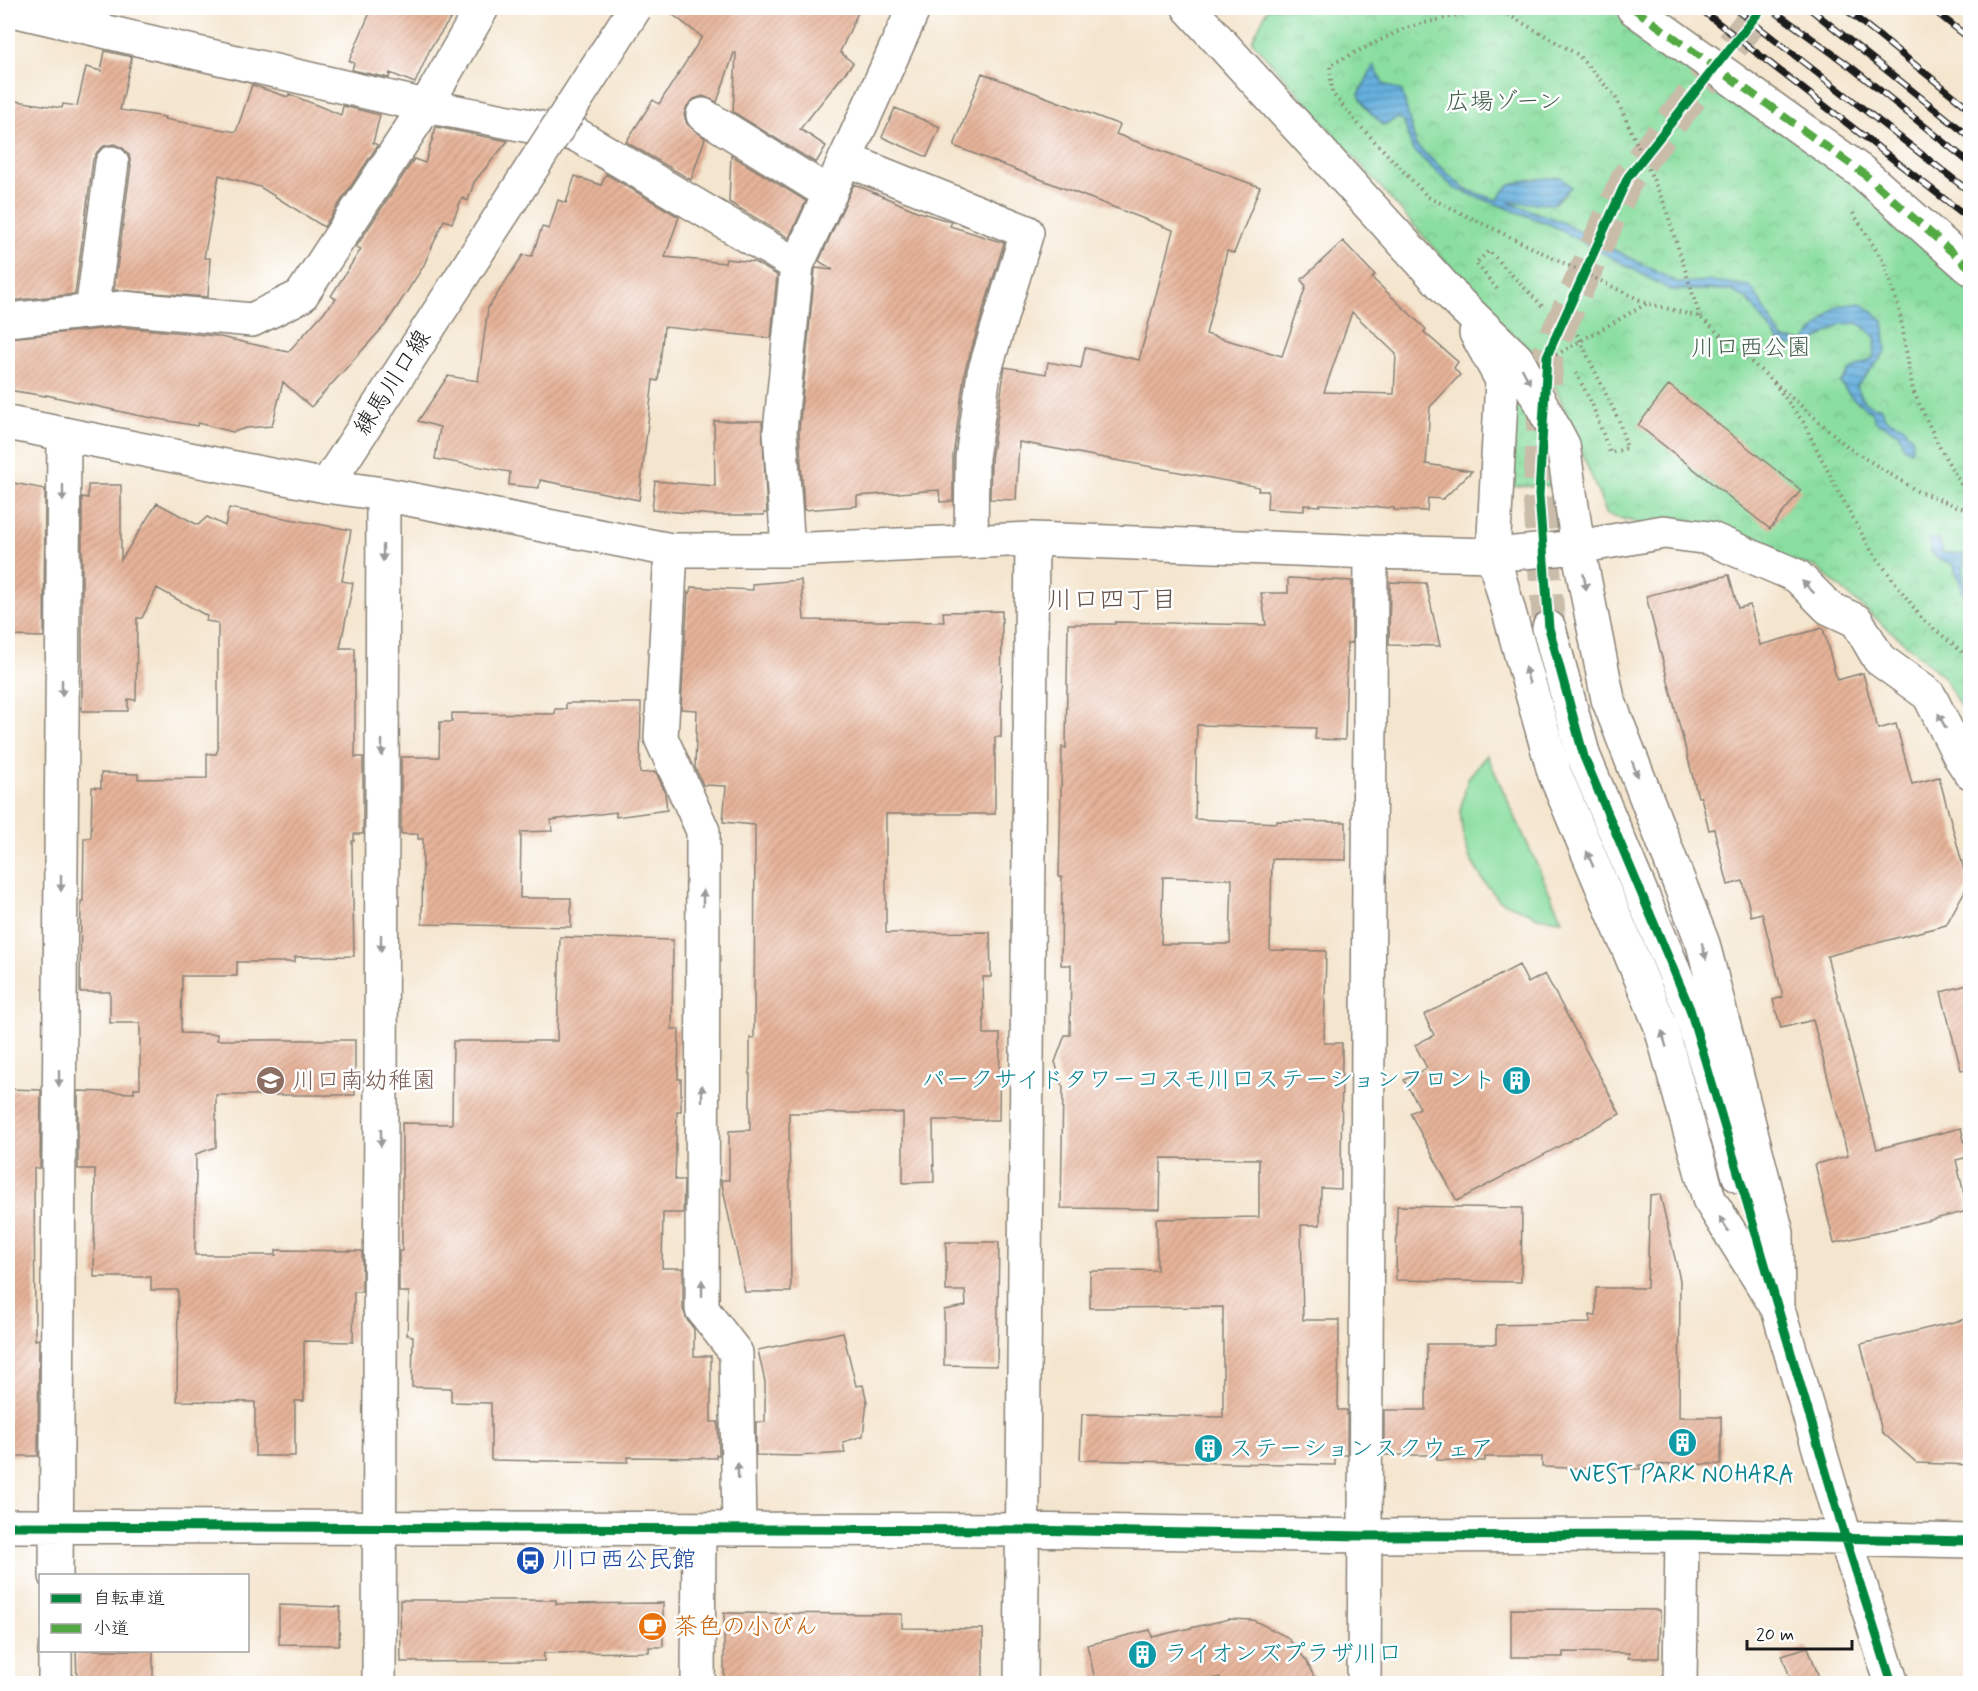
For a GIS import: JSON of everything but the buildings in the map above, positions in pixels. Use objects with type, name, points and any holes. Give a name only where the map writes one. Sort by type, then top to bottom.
[{"type":"street","points":[[8,320],[122,308],[252,320],[301,296],[426,106],[482,8]]},
{"type":"street","name":"練馬川口線","points":[[327,486],[635,8]]},
{"type":"street","points":[[788,550],[780,431],[797,265],[914,8]]},
{"type":"street","points":[[1633,8],[1870,179],[1971,268]]},
{"type":"street","points":[[1190,9],[1459,303],[1517,359],[1563,445],[1578,547],[1608,699],[1702,944],[1777,1233],[1778,1309]]},
{"type":"street","points":[[9,15],[426,106],[577,135],[797,265]]},
{"type":"street","points":[[703,115],[830,194]]},
{"type":"street","points":[[845,159],[1027,232],[984,373],[972,458],[971,541]]},
{"type":"street","points":[[92,311],[112,162]]},
{"type":"street","points":[[1459,303],[1502,380],[1493,555],[1554,772],[1660,1024],[1709,1199],[1778,1309]]},
{"type":"street","points":[[8,423],[327,486],[383,494],[671,550],[788,550],[1032,539],[1493,555],[1578,547],[1664,532],[1709,538],[1797,576],[1829,608],[1857,621],[1879,659],[1929,696],[1960,757],[1971,772]]},
{"type":"street","points":[[56,1574],[64,434]]},
{"type":"street","points":[[379,1683],[383,494]]},
{"type":"street","points":[[1021,1683],[1032,539]]},
{"type":"street","points":[[671,550],[661,738],[703,831],[702,1309],[736,1353],[739,1529]]},
{"type":"street","points":[[1364,1683],[1371,552]]},
{"type":"street","points":[[1549,628],[1584,757],[1690,1009],[1846,1540],[1892,1683]]},
{"type":"street","points":[[8,1526],[1022,1530],[1364,1536],[1682,1535],[1971,1541]]},
{"type":"street","points":[[698,1683],[699,1530]]},
{"type":"street","points":[[1680,1683],[1682,1535]]},
{"type":"street","points":[[55,1652],[55,1683]]},
{"type":"path","points":[[1700,317],[1664,202],[1625,117],[1615,96],[1577,54],[1507,14],[1470,12],[1406,28],[1330,65],[1332,93],[1428,197],[1646,303],[1700,317],[1849,448],[1917,491],[1971,511]]},
{"type":"path","points":[[1870,179],[1848,205],[1883,261],[1899,309],[1913,391],[1940,448],[1971,500]]},
{"type":"path","points":[[1504,297],[1476,263],[1490,252],[1543,307]]},
{"type":"path","points":[[1556,355],[1646,303]]},
{"type":"path","points":[[1576,373],[1593,404],[1610,453],[1627,448],[1619,421],[1577,334]]},
{"type":"path","points":[[1769,377],[1803,422],[1871,550],[1923,620],[1971,658]]},
{"type":"green space","name":"川口西公園","points":[[1268,8],[1614,8],[1850,174],[1970,281],[1970,724],[1943,676],[1816,567],[1607,515],[1555,386],[1252,41]]},
{"type":"green space","points":[[1515,395],[1527,398],[1546,449],[1555,486],[1511,486]]},
{"type":"green space","points":[[1487,755],[1562,920],[1538,917],[1499,900],[1470,859],[1463,835],[1460,811],[1468,778]]},
{"type":"water","points":[[1374,65],[1383,84],[1402,91],[1416,145],[1465,189],[1497,200],[1508,186],[1527,180],[1561,177],[1571,187],[1553,204],[1508,202],[1557,220],[1678,283],[1711,281],[1750,286],[1783,339],[1804,342],[1837,306],[1861,303],[1883,320],[1886,352],[1857,386],[1858,391],[1867,403],[1880,407],[1886,419],[1903,426],[1913,439],[1911,451],[1903,447],[1899,433],[1875,421],[1872,412],[1853,399],[1840,383],[1849,371],[1873,358],[1876,337],[1858,323],[1841,324],[1804,348],[1781,344],[1747,299],[1730,290],[1671,290],[1551,225],[1454,188],[1412,149],[1404,122],[1398,118],[1383,125],[1365,107],[1359,94]]},
{"type":"water","points":[[1930,539],[1939,539],[1942,553],[1964,554],[1963,579],[1970,584],[1970,597],[1966,599],[1953,564],[1937,558],[1931,552]]},
{"type":"tunnel","points":[[1549,628],[1539,495],[1547,356],[1628,177],[1762,8]]},
{"type":"railway","points":[[1699,8],[1970,219]]},
{"type":"railway","points":[[1734,8],[1970,192]]},
{"type":"railway","points":[[1770,8],[1851,67],[1970,163]]},
{"type":"railway","points":[[1809,8],[1970,137]]},
{"type":"railway","points":[[1844,8],[1970,109]]},
{"type":"railway","points":[[1931,8],[1970,39]]},
{"type":"marked path","points":[[1633,8],[1863,173],[1970,268]]},
{"type":"cycle path","points":[[1762,8],[1628,177],[1547,356],[1539,495],[1549,628],[1584,757],[1690,1009],[1846,1540],[1892,1684]]},
{"type":"cycle path","points":[[8,1526],[1022,1530],[1364,1536],[1682,1535],[1970,1541]]},
{"type":"place","name":"パークサイドタワーコスモ川口ステーションフロント","points":[[1517,1080]]},
{"type":"place","name":"川口南幼稚園","points":[[271,1081]]},
{"type":"place","name":"WEST PARK NOHARA","points":[[1682,1442]]},
{"type":"place","name":"ステーションスクウェア","points":[[1208,1449]]},
{"type":"place","name":"川口西公民館","points":[[531,1560]]},
{"type":"place","name":"茶色の小びん","points":[[653,1627]]},
{"type":"place","name":"ライオンズプラザ川口","points":[[1143,1654]]},
{"type":"district","name":"川口四丁目","points":[[1112,601]]},
{"type":"park label","name":"広場ゾーン","points":[[1504,102]]}]
